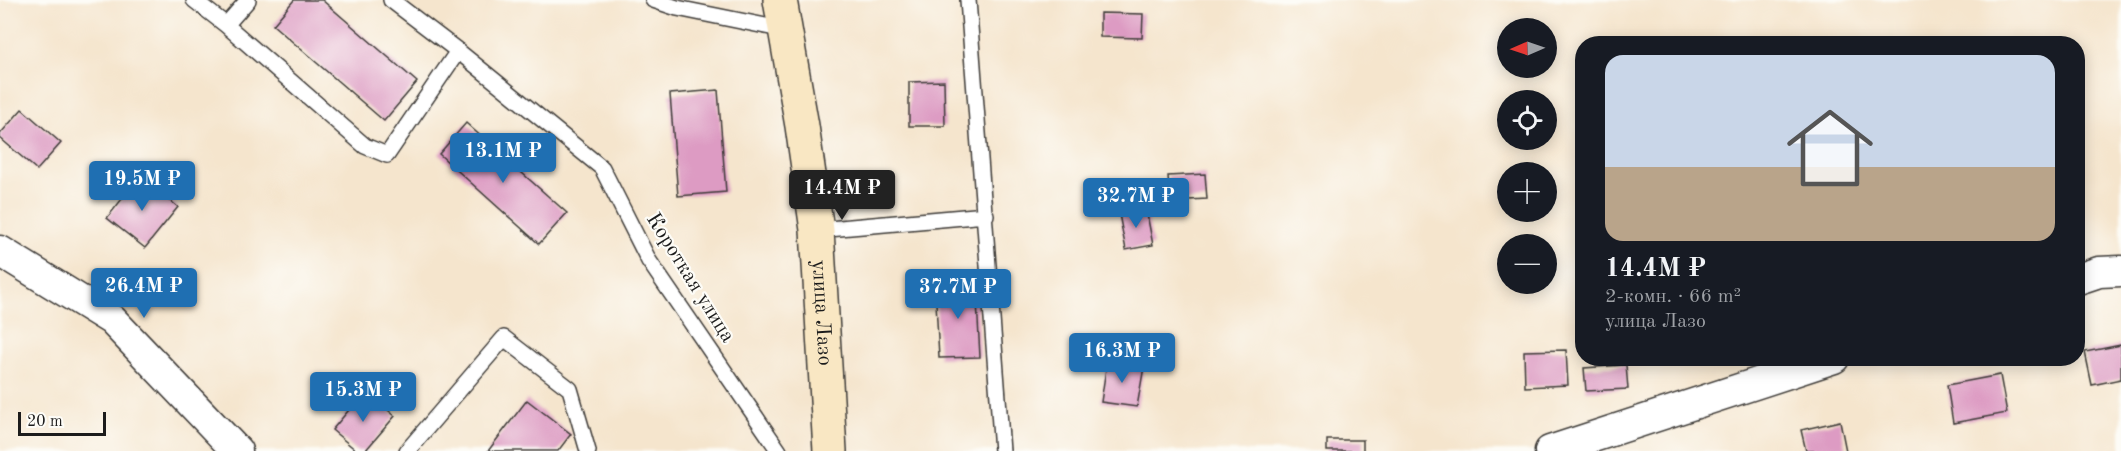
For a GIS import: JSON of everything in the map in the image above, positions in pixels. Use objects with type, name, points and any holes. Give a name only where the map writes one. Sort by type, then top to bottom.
[{"type":"street","name":"улица Лазо","points":[[782,15],[802,126],[817,230],[830,451]]},
{"type":"street","points":[[0,251],[112,320],[237,451]]},
{"type":"street","points":[[2085,277],[2098,272],[2121,271]]},
{"type":"street","points":[[1550,451],[1810,366]]},
{"type":"lane","points":[[194,0],[365,146],[387,155],[458,51]]},
{"type":"lane","points":[[226,25],[248,0]]},
{"type":"lane","name":"Короткая улица","points":[[392,0],[602,168],[649,261],[779,451]]},
{"type":"lane","points":[[653,0],[677,8],[782,15]]},
{"type":"lane","points":[[968,0],[1002,451]]},
{"type":"lane","points":[[817,230],[986,215]]},
{"type":"lane","points":[[406,451],[504,338],[570,389],[588,451]]},
{"type":"building","points":[[294,0],[322,0],[417,82],[384,121],[273,25]]},
{"type":"building","points":[[1100,13],[1143,14],[1142,38],[1100,37]]},
{"type":"building","points":[[944,81],[945,126],[909,126],[909,82]]},
{"type":"building","points":[[718,90],[726,192],[678,196],[670,94]]},
{"type":"building","points":[[22,109],[61,143],[37,170],[0,138],[0,134]]},
{"type":"building","points":[[466,123],[567,213],[539,244],[439,154]]},
{"type":"building","points":[[1205,174],[1207,199],[1170,201],[1168,176]]},
{"type":"building","points":[[140,176],[178,207],[145,248],[107,218]]},
{"type":"building","points":[[1146,209],[1153,245],[1126,250],[1119,214]]},
{"type":"building","points":[[976,282],[980,357],[939,358],[935,284]]},
{"type":"building","points":[[2121,345],[2121,379],[2092,385],[2085,352]]},
{"type":"building","points":[[1566,350],[1568,385],[1525,387],[1524,351]]},
{"type":"building","points":[[1107,362],[1144,367],[1137,407],[1101,402]]},
{"type":"building","points":[[1626,366],[1628,389],[1586,391],[1584,368]]},
{"type":"building","points":[[2000,375],[2007,413],[1953,423],[1947,385]]},
{"type":"building","points":[[365,391],[395,416],[365,451],[357,451],[332,430]]},
{"type":"building","points":[[527,400],[571,434],[558,451],[488,451]]},
{"type":"building","points":[[1840,421],[1846,451],[1806,451],[1801,430]]},
{"type":"building","points":[[1327,440],[1363,440],[1363,451],[1327,451]]}]
